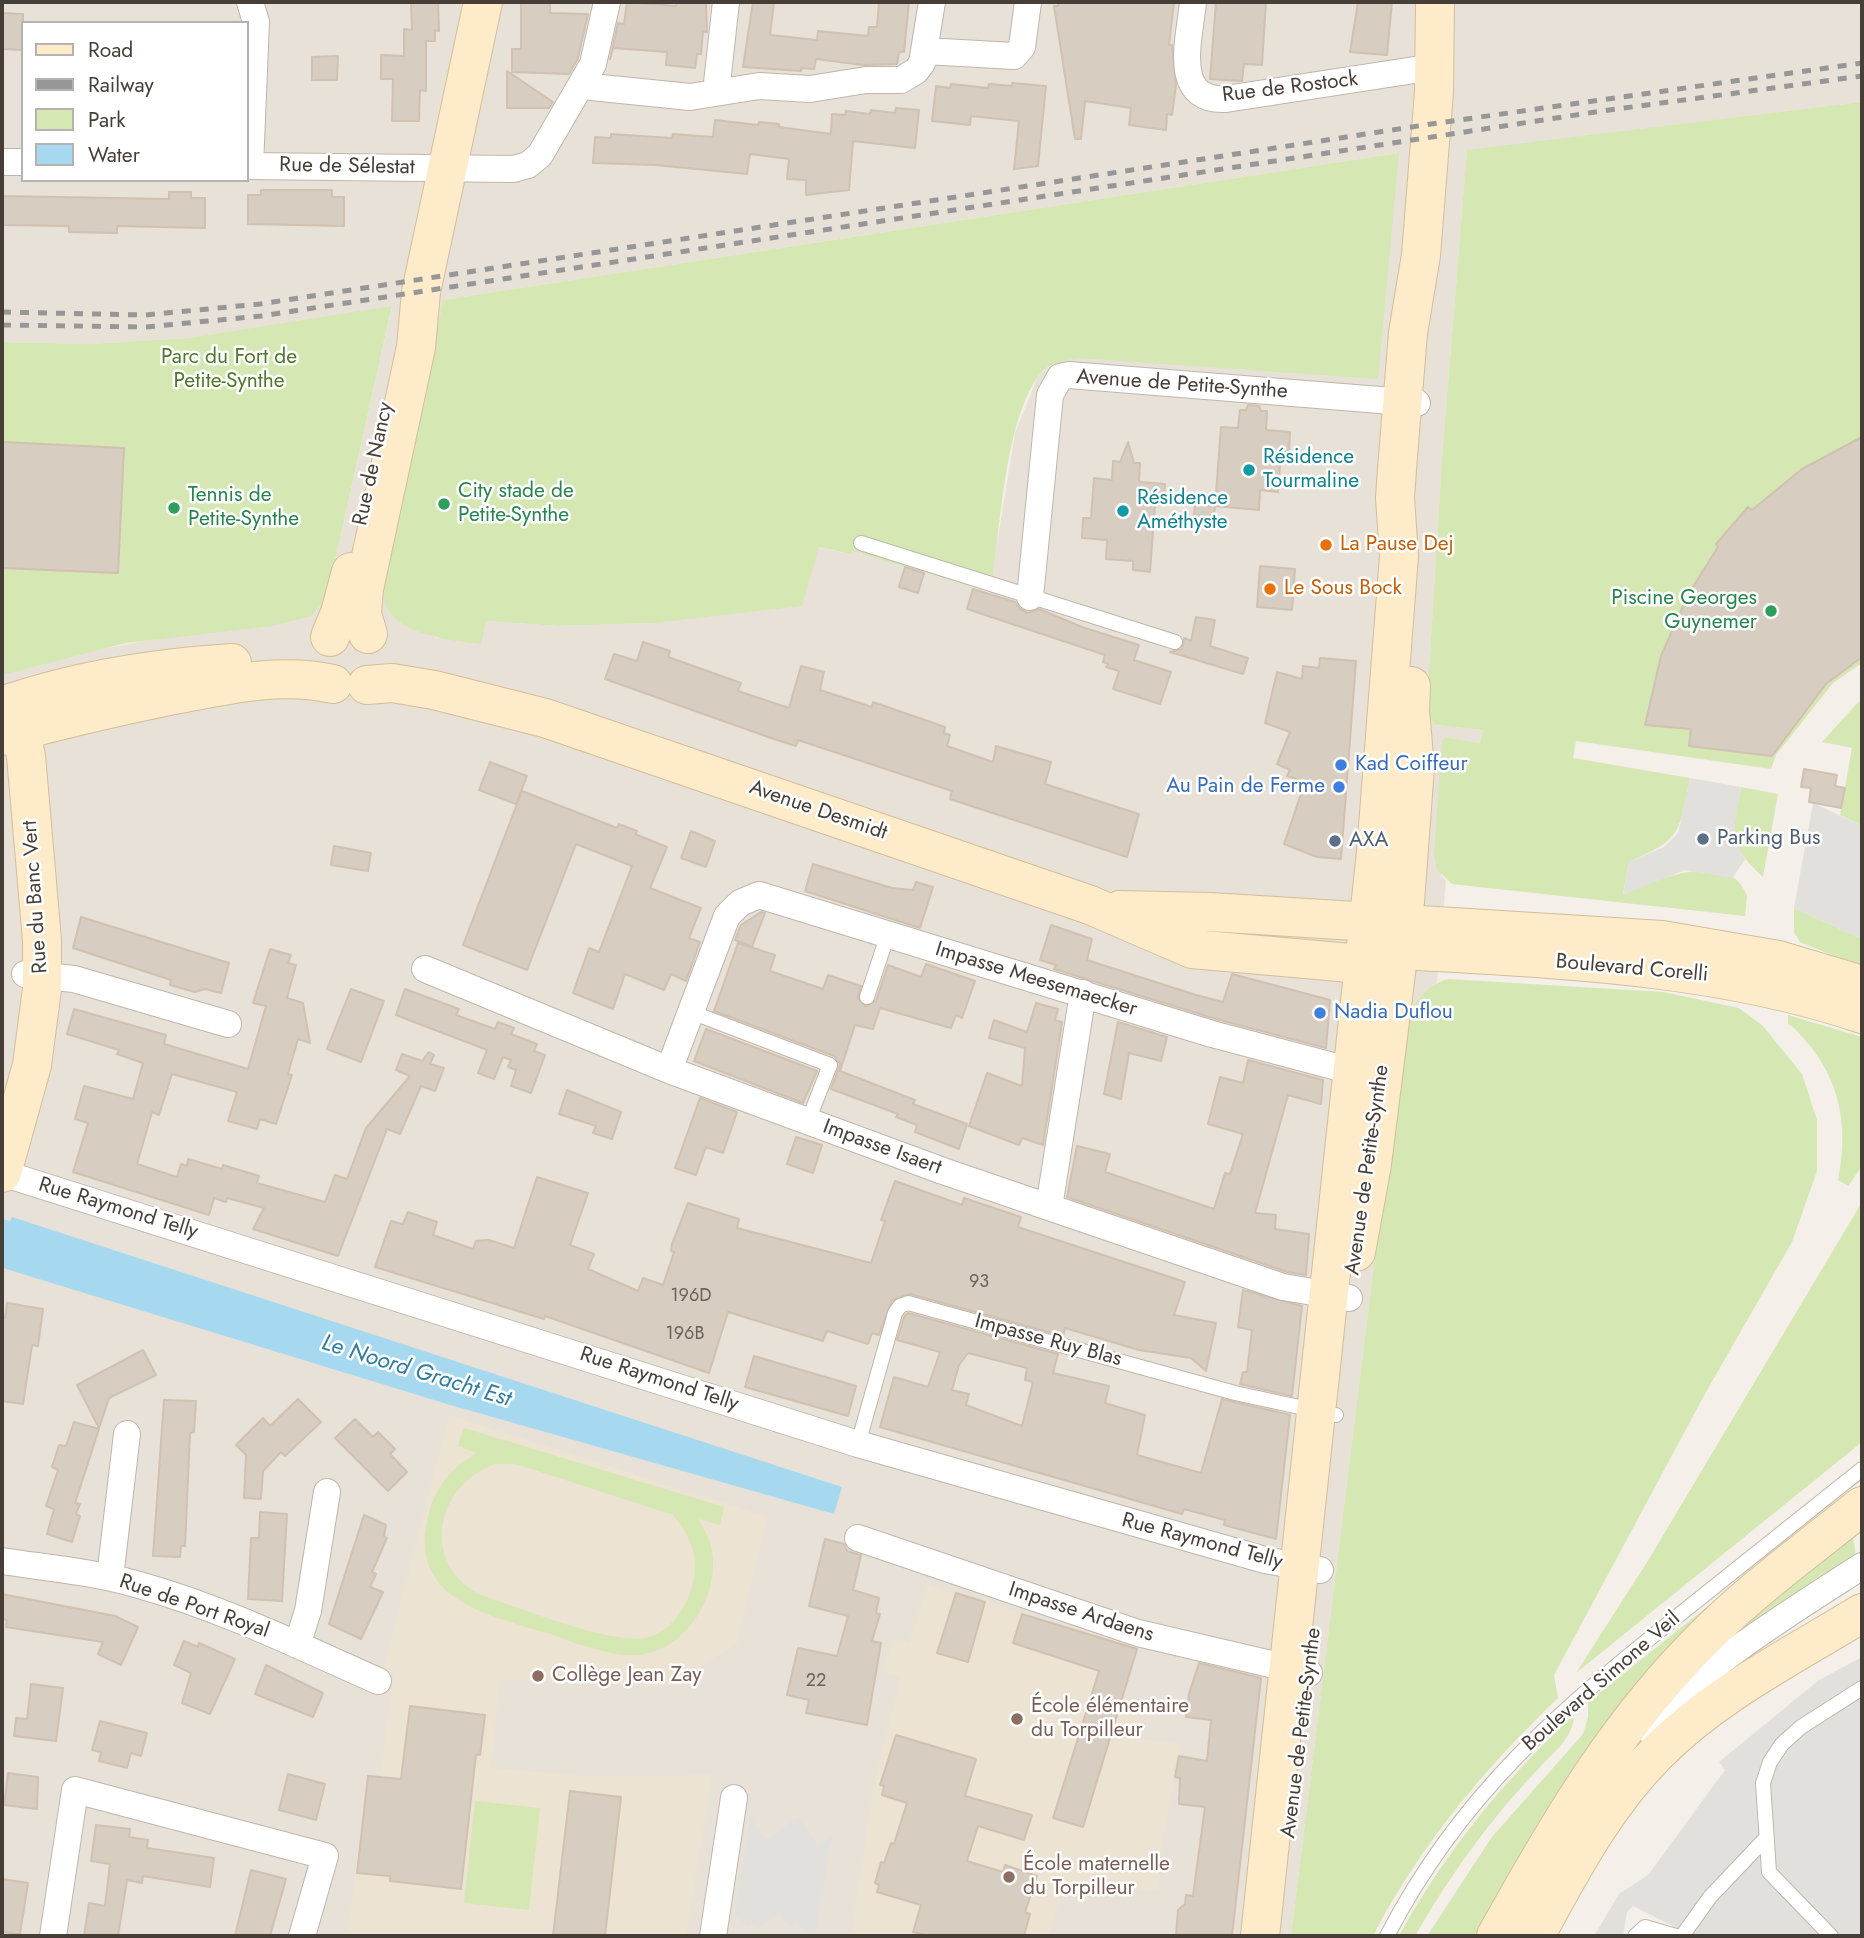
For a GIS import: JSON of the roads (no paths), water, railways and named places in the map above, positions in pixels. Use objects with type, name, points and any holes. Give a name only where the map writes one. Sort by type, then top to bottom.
[{"type":"main road","name":"Rue de Nancy","points":[[374,642],[362,614],[364,589],[416,347],[421,292],[483,2]]},
{"type":"main road","name":"Avenue de Petite-Synthe","points":[[1278,1936],[1299,1671],[1340,1297],[1352,1071],[1415,773],[1410,711],[1422,552],[1412,403],[1410,320],[1421,255],[1434,67],[1435,2]]},
{"type":"main road","name":"Rue de Nancy","points":[[338,664],[346,592],[397,360],[421,292]]},
{"type":"main road","points":[[10,718],[122,706],[243,682],[303,678],[338,664],[380,669],[374,642],[351,629],[338,664]]},
{"type":"main road","name":"Avenue Desmidt","points":[[374,642],[396,660],[472,678],[545,718]]},
{"type":"main road","name":"Avenue Desmidt","points":[[338,664],[392,684],[434,690],[545,718],[1107,912],[1192,950],[1379,941]]},
{"type":"main road","name":"Rue du Banc Vert","points":[[2,1173],[32,1066],[33,974],[40,903],[10,718]]},
{"type":"main road","name":"Rue du Banc Vert","points":[[2,811],[8,828],[33,974],[2,1108]]},
{"type":"main road","name":"Avenue de Petite-Synthe","points":[[1340,1297],[1372,1164],[1379,941]]},
{"type":"main road","name":"Boulevard Corelli","points":[[1379,941],[1708,946],[1789,962],[1862,985]]},
{"type":"main road","name":"Boulevard Corelli","points":[[1379,941],[1704,974],[1781,990],[1862,1014]]},
{"type":"main road","name":"Boulevard Simone Veil","points":[[1496,1936],[1611,1746],[1670,1674],[1725,1618],[1862,1506]]},
{"type":"main road","points":[[1535,1936],[1603,1820],[1656,1754],[1722,1700],[1862,1612]]},
{"type":"main road","name":"Avenue de Petite-Synthe","points":[[1260,1936],[1299,1671]]},
{"type":"street","points":[[248,166],[256,22],[250,2]]},
{"type":"street","points":[[607,2],[597,55],[582,86],[690,97],[759,86],[810,89],[866,80],[901,80],[916,71],[925,51],[932,2]]},
{"type":"street","points":[[716,93],[726,2]]},
{"type":"street","points":[[925,51],[1014,57],[1023,47],[1028,2]]},
{"type":"street","name":"Rue de Rostock","points":[[1193,2],[1189,80],[1196,91],[1212,98],[1226,99],[1434,67]]},
{"type":"street","name":"Rue de Sélestat","points":[[248,166],[513,169],[528,165],[540,155],[582,86]]},
{"type":"street","points":[[2,162],[21,162]]},
{"type":"street","name":"Avenue de Petite-Synthe","points":[[1030,597],[1050,395],[1060,377],[1069,375],[1412,403]]},
{"type":"street","name":"Impasse Meesemaecker","points":[[691,1012],[727,916],[745,900],[766,896],[1212,1034],[1352,1071]]},
{"type":"street","name":"Impasse Isaert","points":[[425,969],[669,1070],[808,1121],[1283,1287],[1340,1297]]},
{"type":"street","points":[[33,974],[74,979],[228,1024]]},
{"type":"street","points":[[1049,1207],[1083,993]]},
{"type":"street","points":[[669,1070],[691,1012]]},
{"type":"street","name":"Rue Raymond Telly","points":[[2,1173],[858,1444],[1132,1523],[1310,1569]]},
{"type":"street","points":[[110,1577],[127,1434]]},
{"type":"street","points":[[297,1645],[308,1611],[327,1492]]},
{"type":"street","name":"Impasse Ardaens","points":[[858,1538],[1138,1633],[1299,1671]]},
{"type":"street","name":"Rue de Port Royal","points":[[2,1561],[110,1577],[214,1609],[378,1681]]},
{"type":"street","name":"Boulevard Simone Veil","points":[[1527,1881],[1602,1777],[1662,1711],[1731,1652],[1862,1566]]},
{"type":"street","points":[[53,1936],[75,1790],[325,1856],[302,1936]]},
{"type":"street","points":[[713,1936],[734,1798]]},
{"type":"lane","points":[[861,543],[1175,642]]},
{"type":"lane","points":[[867,997],[888,934]]},
{"type":"lane","points":[[691,1012],[830,1065],[808,1121]]},
{"type":"lane","name":"Impasse Ruy Blas","points":[[858,1444],[895,1313],[900,1306],[908,1303],[1327,1414]]},
{"type":"lane","name":"Boulevard Simone Veil","points":[[1387,1936],[1446,1841],[1479,1798],[1536,1735],[1608,1672],[1862,1469]]},
{"type":"lane","points":[[1830,1936],[1770,1876],[1765,1839],[1763,1783],[1773,1756],[1810,1720],[1862,1688]]},
{"type":"lane","points":[[1682,1936],[1710,1897],[1765,1839]]},
{"type":"lane","points":[[1635,1936],[1645,1927],[1676,1936]]},
{"type":"water","name":"Le Noord Gracht Est","points":[[12,1217],[842,1487],[834,1514],[447,1404],[2,1268],[2,1219],[10,1221]]},
{"type":"railway","points":[[2,312],[145,315],[260,304],[1431,124],[1862,63]]},
{"type":"railway","points":[[2,325],[146,327],[261,316],[1602,111],[1862,76]]},
{"type":"place","name":"Résidence Tourmaline","points":[[1249,470]]},
{"type":"place","name":"City stade de Petite-Synthe","points":[[444,504]]},
{"type":"place","name":"Tennis de Petite-Synthe","points":[[174,508]]},
{"type":"place","name":"Résidence Améthyste","points":[[1123,511]]},
{"type":"place","name":"La Pause Dej","points":[[1326,545]]},
{"type":"place","name":"Le Sous Bock","points":[[1270,589]]},
{"type":"place","name":"Piscine Georges Guynemer","points":[[1771,611]]},
{"type":"place","name":"Kad Coiffeur","points":[[1341,765]]},
{"type":"place","name":"Au Pain de Ferme","points":[[1339,787]]},
{"type":"place","name":"Parking Bus","points":[[1703,839]]},
{"type":"place","name":"AXA","points":[[1335,841]]},
{"type":"place","name":"Nadia Duflou","points":[[1320,1013]]},
{"type":"place","name":"Collège Jean Zay","points":[[538,1676]]},
{"type":"place","name":"École élémentaire du Torpilleur","points":[[1017,1719]]},
{"type":"place","name":"École maternelle du Torpilleur","points":[[1009,1877]]},
{"type":"park label","name":"Parc du Fort de Petite-Synthe","points":[[229,370]]}]
